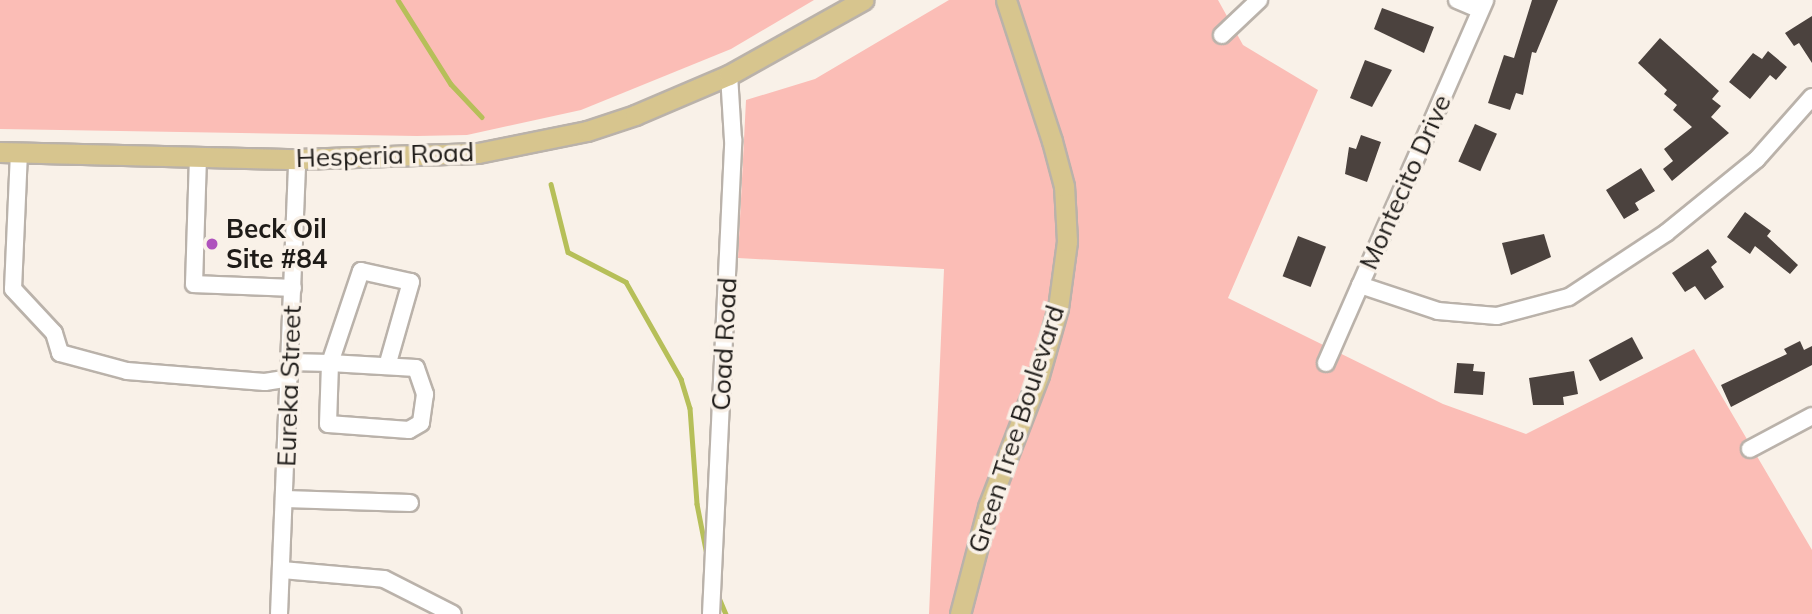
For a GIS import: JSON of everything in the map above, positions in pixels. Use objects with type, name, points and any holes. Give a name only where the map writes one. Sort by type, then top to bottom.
[{"type":"main road","name":"Hesperia Road","points":[[9,152],[297,159],[478,153],[587,131],[729,75],[863,0]]},
{"type":"main road","name":"Green Tree Boulevard","points":[[960,614],[988,507],[1039,375],[1058,308],[1066,250],[1064,186],[1006,0]]},
{"type":"street","points":[[1222,35],[1259,0]]},
{"type":"street","points":[[1457,0],[1483,5]]},
{"type":"street","name":"Montecito Drive","points":[[1326,363],[1483,5]]},
{"type":"street","name":"Coad Road","points":[[711,614],[733,140],[729,75]]},
{"type":"street","points":[[1360,285],[1438,311],[1497,316],[1569,297],[1666,233],[1757,159],[1812,97]]},
{"type":"street","points":[[9,152],[13,289],[54,333],[60,353],[127,370],[265,382],[290,370],[330,363],[416,368],[422,379],[424,414],[418,428],[330,426],[330,363],[361,271],[411,282],[387,366]]},
{"type":"street","points":[[198,157],[194,284],[293,288]]},
{"type":"street","name":"Eureka Street","points":[[279,614],[297,159]]},
{"type":"street","points":[[1749,449],[1812,416]]},
{"type":"street","points":[[285,499],[410,503]]},
{"type":"street","points":[[282,570],[384,579],[453,614]]},
{"type":"shaded area","points":[[0,0],[814,0],[731,49],[581,110],[467,135],[417,136],[0,129]]},
{"type":"shaded area","points":[[949,0],[1218,0],[1243,45],[1318,90],[1228,298],[1443,404],[1526,434],[1694,349],[1812,550],[1812,614],[929,614],[944,269],[738,258],[746,100],[815,79]]},
{"type":"building","points":[[1532,0],[1558,0],[1536,53],[1532,52],[1523,95],[1516,93],[1510,110],[1488,103],[1504,55],[1514,58]]},
{"type":"building","points":[[1382,8],[1434,27],[1424,53],[1374,29]]},
{"type":"building","points":[[1812,16],[1812,63],[1799,43],[1794,46],[1785,33]]},
{"type":"building","points":[[1660,38],[1719,91],[1712,99],[1721,106],[1711,117],[1729,133],[1672,181],[1663,169],[1673,161],[1664,149],[1692,127],[1673,110],[1677,105],[1664,94],[1667,90],[1638,63]]},
{"type":"building","points":[[1768,51],[1787,67],[1776,80],[1770,75],[1750,99],[1729,82],[1753,53],[1762,59]]},
{"type":"building","points":[[1365,60],[1392,70],[1372,107],[1350,98]]},
{"type":"building","points":[[1475,124],[1497,134],[1480,171],[1458,161]]},
{"type":"building","points":[[1361,135],[1381,142],[1367,182],[1345,174],[1349,147],[1356,149]]},
{"type":"building","points":[[1641,168],[1655,191],[1635,203],[1639,210],[1624,219],[1606,190]]},
{"type":"building","points":[[1745,212],[1771,231],[1767,236],[1798,265],[1790,274],[1755,246],[1750,254],[1727,237]]},
{"type":"building","points":[[1544,234],[1551,257],[1511,275],[1502,243]]},
{"type":"building","points":[[1298,236],[1326,247],[1311,287],[1283,276]]},
{"type":"building","points":[[1708,249],[1717,262],[1711,267],[1724,287],[1705,300],[1695,286],[1685,292],[1672,273]]},
{"type":"building","points":[[1632,337],[1643,358],[1600,381],[1589,360]]},
{"type":"building","points":[[1800,341],[1804,350],[1812,346],[1812,365],[1731,407],[1721,385],[1787,354],[1784,349]]},
{"type":"building","points":[[1457,363],[1474,364],[1473,371],[1485,372],[1483,395],[1454,393]]},
{"type":"building","points":[[1574,371],[1578,394],[1563,397],[1564,405],[1533,405],[1529,378]]},
{"type":"waterway","points":[[398,0],[451,84],[482,117]]},
{"type":"waterway","points":[[551,184],[568,252],[626,282],[681,379],[690,408],[697,504],[707,555]]},
{"type":"waterway","points":[[717,593],[726,614]]},
{"type":"place","name":"Beck Oil Site #84","points":[[212,244]]}]
